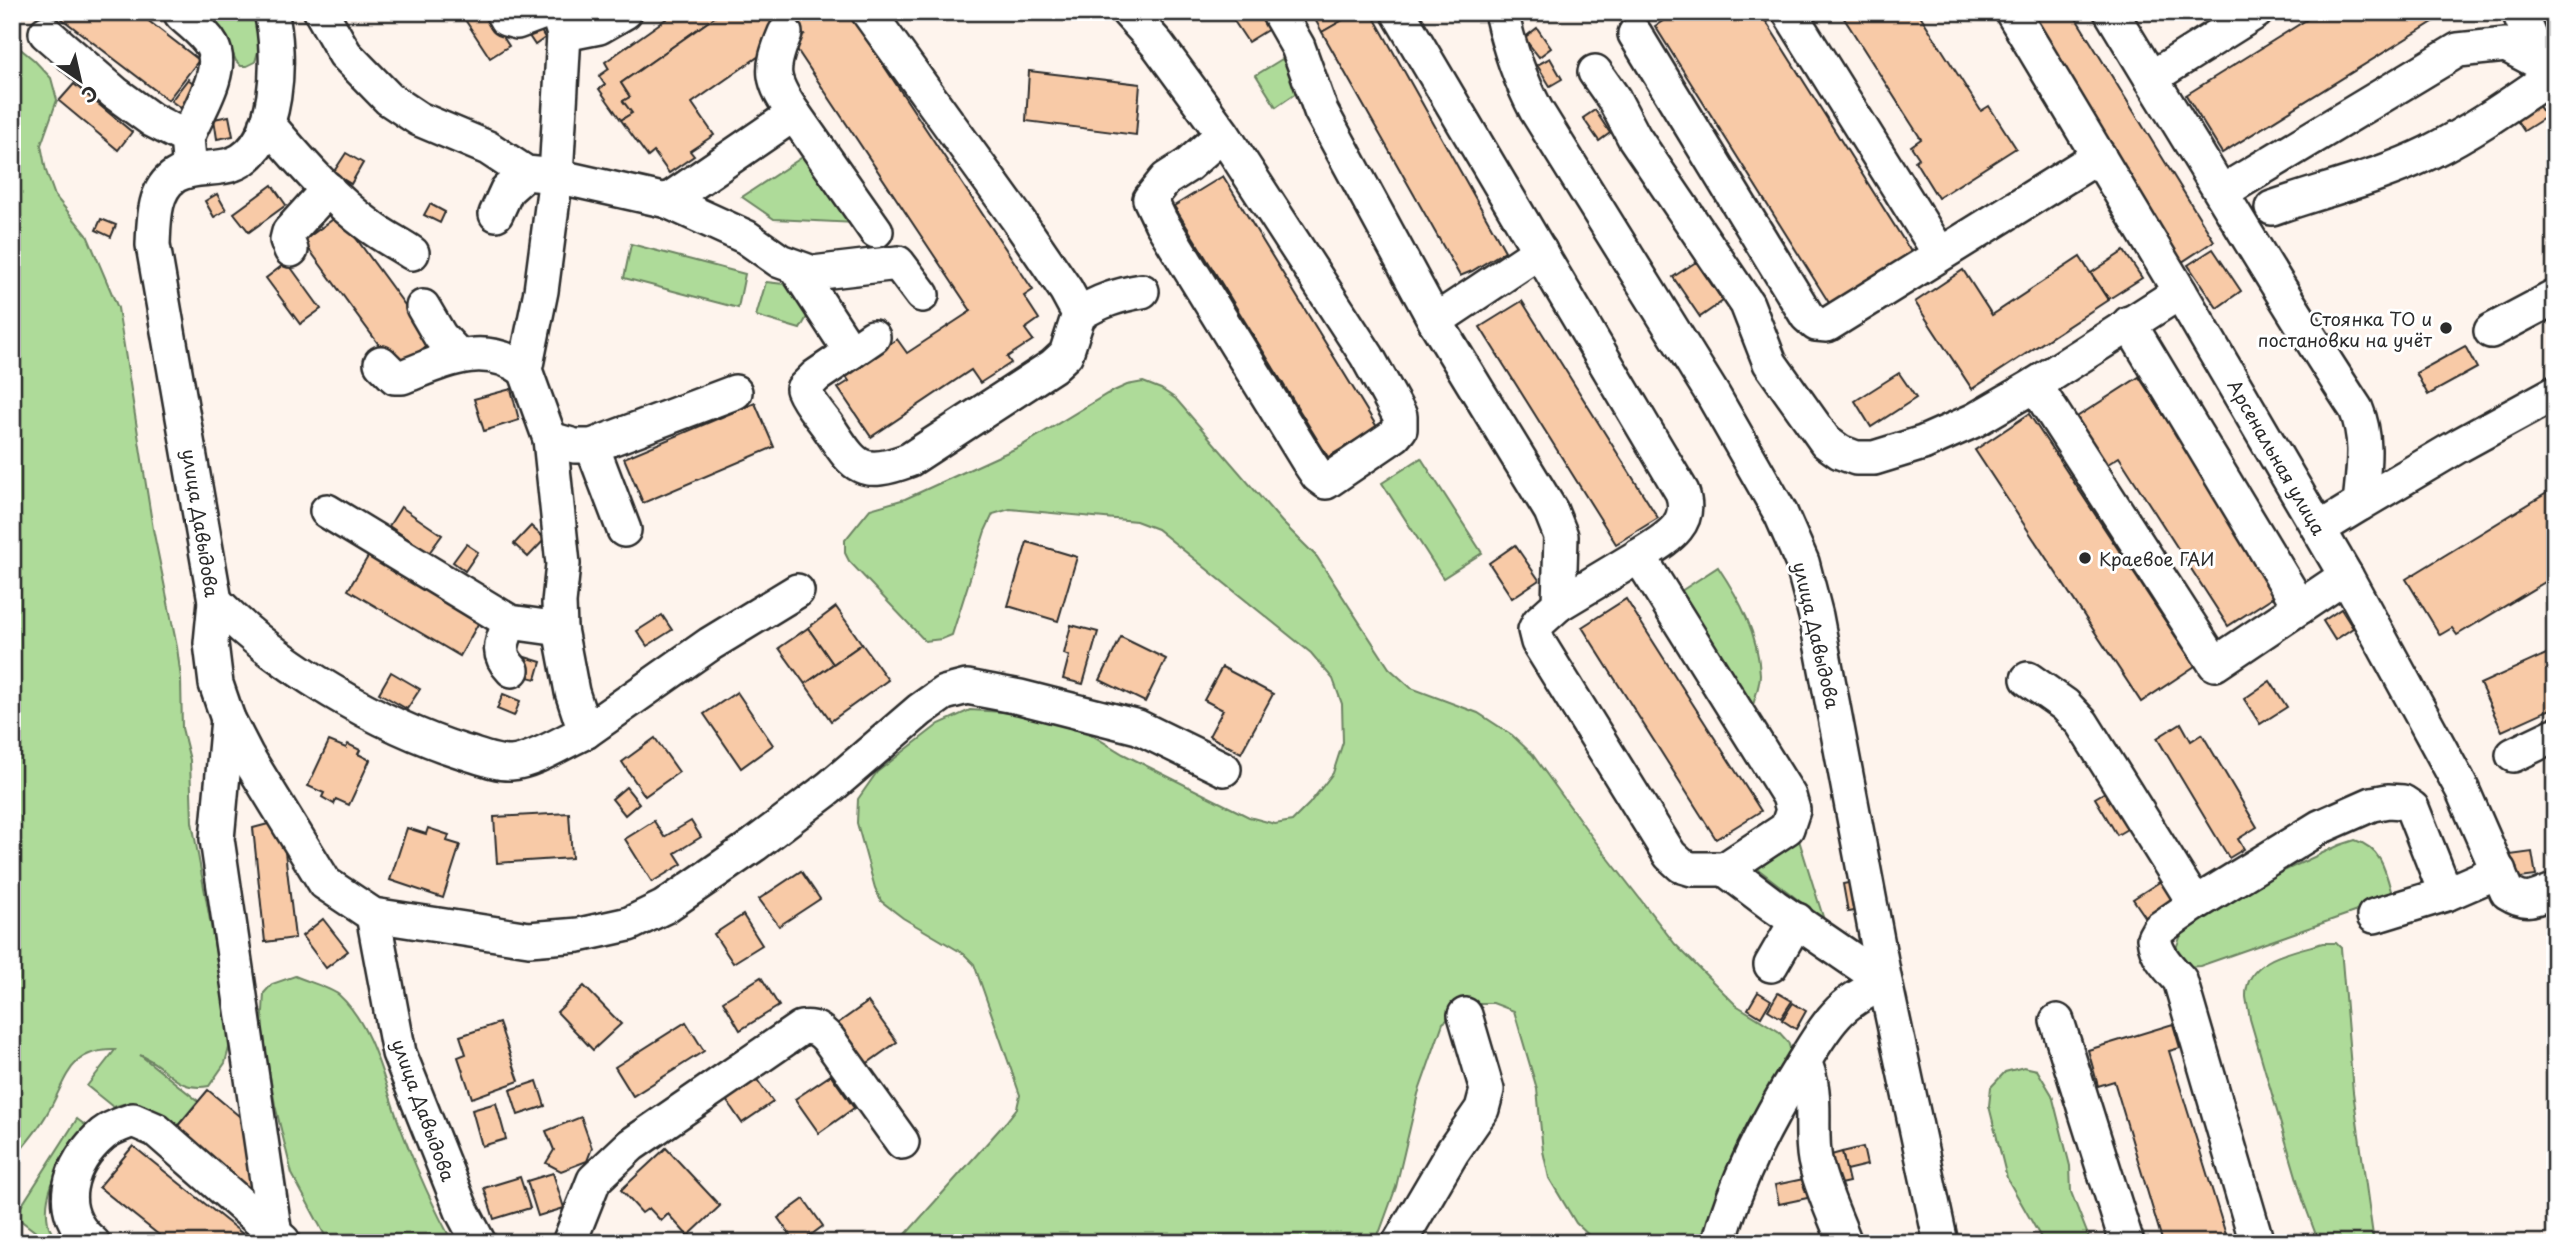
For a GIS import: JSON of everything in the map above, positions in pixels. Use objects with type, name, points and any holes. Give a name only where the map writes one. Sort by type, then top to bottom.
[{"type":"street","points":[[46,33],[114,93],[152,120],[188,154],[230,166],[242,161],[259,142],[268,124],[277,68],[271,12]]},
{"type":"street","points":[[321,12],[345,54],[389,99],[419,119],[488,148],[541,175],[667,201],[746,237],[779,261],[796,268],[813,273],[894,262],[902,267],[922,295]]},
{"type":"street","points":[[502,12],[506,19],[512,22],[555,20],[599,27],[625,12]]},
{"type":"street","points":[[868,12],[1016,217],[1066,290],[1079,314]]},
{"type":"street","points":[[1128,12],[1157,44],[1223,134],[1367,356],[1402,420],[1395,435],[1326,482],[1308,461],[1161,222],[1150,199],[1166,180],[1188,165],[1223,134]]},
{"type":"street","points":[[1278,12],[1298,47],[1321,111],[1435,321],[1551,511],[1561,536],[1559,604]]},
{"type":"street","points":[[1398,12],[1682,492],[1687,505],[1685,518],[1669,537],[1559,604],[1539,622],[1535,630],[1538,642],[1670,855],[1682,866],[1692,870],[1725,869],[1787,828],[1792,820],[1792,804],[1639,556]]},
{"type":"street","name":"улица Давыдова","points":[[1501,12],[1511,55],[1536,110],[1713,395],[1781,514],[1802,562],[1816,616],[1885,982],[1941,1243]]},
{"type":"street","points":[[1789,12],[1940,254]]},
{"type":"street","name":"Арсенальная улица","points":[[2012,12],[2346,576],[2462,789],[2507,892],[2521,901],[2542,895]]},
{"type":"street","points":[[2111,12],[2260,259],[2357,409],[2365,436],[2360,504]]},
{"type":"street","points":[[2151,78],[2256,12]]},
{"type":"street","points":[[181,14],[206,38],[215,57],[210,88],[188,154]]},
{"type":"street","points":[[2528,15],[2548,74]]},
{"type":"street","points":[[524,370],[539,301],[541,175],[555,20]]},
{"type":"street","points":[[785,33],[775,58],[775,81],[794,114],[876,231]]},
{"type":"street","points":[[1635,34],[1807,316],[1816,324],[1827,325],[2099,156]]},
{"type":"street","points":[[2222,192],[2458,50],[2506,46],[2548,74]]},
{"type":"street","points":[[1595,72],[1614,99],[1634,137],[1747,304],[1770,363],[1826,442],[1840,452],[1856,458],[1874,458],[1897,452],[1975,420],[2180,292]]},
{"type":"street","points":[[2272,208],[2394,167],[2427,153],[2463,134],[2548,74]]},
{"type":"street","points":[[667,201],[794,114]]},
{"type":"street","points":[[268,124],[301,163],[328,189],[371,227],[412,253]]},
{"type":"street","name":"улица Давыдова","points":[[188,154],[154,209],[153,245],[215,601],[211,643],[216,684],[228,719],[247,756],[325,883],[373,915],[399,1053],[462,1211],[480,1243]]},
{"type":"street","points":[[496,214],[508,190],[541,175]]},
{"type":"street","points":[[291,250],[287,240],[289,232],[328,189]]},
{"type":"street","points":[[1435,321],[1540,251]]},
{"type":"street","points":[[796,268],[862,344],[816,376],[803,389],[852,461],[873,469],[884,469],[909,460],[1053,366],[1066,354],[1079,314],[1100,301],[1142,291]]},
{"type":"street","points":[[2491,331],[2555,297]]},
{"type":"street","points":[[423,307],[440,336],[459,356]]},
{"type":"street","points":[[2129,323],[2301,607]]},
{"type":"street","points":[[381,363],[395,377],[401,377],[459,356],[473,354],[512,361],[524,370],[550,439],[563,564],[559,603],[560,629],[572,692],[585,732]]},
{"type":"street","points":[[2035,385],[2215,664],[2346,576]]},
{"type":"street","points":[[550,439],[575,446],[592,446],[735,391]]},
{"type":"street","points":[[2319,529],[2458,446],[2555,393]]},
{"type":"street","points":[[592,446],[624,530]]},
{"type":"street","points":[[327,511],[510,622],[560,629]]},
{"type":"street","points":[[215,601],[237,625],[286,662],[374,714],[438,744],[511,763],[585,732],[710,644],[797,591]]},
{"type":"street","points":[[510,622],[500,646],[504,661],[512,670]]},
{"type":"street","points":[[2028,679],[2065,705],[2082,723],[2195,904]]},
{"type":"street","points":[[373,915],[529,939],[579,934],[629,924],[664,907],[754,845],[829,788],[920,710],[944,693],[967,687],[1138,726],[1224,769]]},
{"type":"street","points":[[228,719],[217,839],[280,1239]]},
{"type":"street","points":[[2513,755],[2555,735]]},
{"type":"street","points":[[2258,1243],[2180,980],[2155,946],[2154,938],[2159,929],[2195,904],[2320,827],[2372,804],[2388,801],[2403,802],[2412,808],[2446,894]]},
{"type":"street","points":[[1719,1243],[1745,1170],[1772,1112],[1838,1013],[1885,982],[1725,869]]},
{"type":"street","points":[[2374,916],[2446,894],[2499,871]]},
{"type":"street","points":[[1771,965],[1797,920]]},
{"type":"street","points":[[1399,1243],[1452,1151],[1482,1110],[1487,1090],[1465,1016]]},
{"type":"street","points":[[2057,1021],[2127,1243]]},
{"type":"street","points":[[569,1243],[594,1180],[610,1163],[801,1028],[819,1029],[829,1040],[902,1142]]},
{"type":"street","points":[[1804,1062],[1811,1086],[1815,1159],[1845,1243]]},
{"type":"street","points":[[93,1243],[83,1235],[72,1215],[68,1187],[86,1153],[104,1134],[133,1119],[156,1130],[280,1239]]},
{"type":"green space","points":[[202,12],[255,12],[259,48],[255,62],[241,66],[236,61],[225,35]]},
{"type":"green space","points":[[12,42],[51,78],[57,100],[41,145],[46,171],[55,196],[87,235],[118,308],[153,529],[177,647],[182,728],[190,760],[192,822],[227,1013],[229,1048],[225,1063],[209,1086],[197,1087],[179,1082],[140,1055],[198,1101],[171,1134],[151,1118],[123,1104],[113,1107],[87,1086],[115,1050],[87,1055],[71,1069],[40,1125],[12,1160]]},
{"type":"green space","points":[[1282,59],[1302,89],[1276,107],[1256,75]]},
{"type":"green space","points":[[807,154],[855,223],[774,219],[742,197]]},
{"type":"green space","points":[[631,244],[745,274],[738,308],[624,278]]},
{"type":"green space","points":[[766,282],[793,285],[812,308],[800,329],[756,316]]},
{"type":"green space","points":[[1143,382],[1176,399],[1282,522],[1317,557],[1389,668],[1411,688],[1478,713],[1512,735],[1532,754],[1675,944],[1736,1005],[1778,1031],[1788,1042],[1793,1057],[1707,1232],[1697,1243],[1597,1243],[1576,1223],[1549,1178],[1543,1151],[1537,1089],[1514,1011],[1493,1003],[1471,1003],[1443,1023],[1418,1094],[1396,1187],[1380,1231],[1370,1243],[898,1243],[1006,1122],[1017,1108],[1020,1095],[974,964],[964,954],[903,918],[881,901],[875,888],[857,823],[858,799],[877,772],[939,724],[970,710],[1020,713],[1090,734],[1123,754],[1249,817],[1275,824],[1292,821],[1309,804],[1333,773],[1343,742],[1342,704],[1333,679],[1311,653],[1157,529],[1136,521],[1010,509],[993,514],[985,531],[952,635],[942,639],[925,641],[849,561],[845,553],[845,540],[870,509],[905,499],[1021,446],[1107,394],[1127,385]]},
{"type":"green space","points":[[1421,458],[1482,553],[1443,578],[1382,483]]},
{"type":"green space","points":[[1718,567],[1734,592],[1756,645],[1760,679],[1751,712],[1678,593]]},
{"type":"green space","points":[[1799,840],[1824,920],[1754,866]]},
{"type":"green space","points":[[2355,840],[2370,848],[2380,860],[2391,891],[2388,897],[2377,904],[2200,966],[2184,967],[2175,951],[2181,935],[2202,919],[2262,881]]},
{"type":"green space","points":[[2323,943],[2336,943],[2341,948],[2353,1092],[2374,1243],[2319,1243],[2303,1200],[2246,1000],[2248,984],[2254,973],[2263,965],[2286,953]]},
{"type":"green space","points":[[295,976],[335,992],[361,1023],[377,1057],[418,1171],[453,1243],[329,1243],[292,1174],[275,1105],[262,1030],[264,993],[272,984]]},
{"type":"green space","points":[[2024,1067],[2037,1070],[2052,1095],[2070,1166],[2071,1192],[2091,1243],[2044,1243],[2007,1178],[1989,1106],[1991,1087],[2005,1072]]},
{"type":"green space","points":[[77,1119],[92,1130],[65,1160],[52,1184],[48,1196],[48,1223],[58,1243],[50,1243],[15,1216]]},
{"type":"building","points":[[53,12],[137,12],[199,60],[168,100]]},
{"type":"building","points":[[460,12],[487,12],[509,46],[490,58]]},
{"type":"building","points":[[676,12],[722,12],[621,83],[630,97],[623,101],[632,113],[621,120],[599,89],[605,85],[599,76],[609,69],[605,62]]},
{"type":"building","points":[[722,12],[848,12],[1033,290],[1024,296],[1039,319],[1025,329],[1033,340],[1007,357],[1011,363],[980,383],[971,370],[871,437],[838,388],[849,381],[844,374],[897,339],[907,353],[971,311],[792,42],[803,35],[773,33],[779,42],[692,103],[714,135],[690,151],[694,156],[669,173],[654,152],[648,157],[621,120],[632,113],[623,101],[630,97],[621,83]]},
{"type":"building","points":[[1228,12],[1265,12],[1274,26],[1248,42]]},
{"type":"building","points":[[1311,12],[1357,12],[1322,32]]},
{"type":"building","points":[[1357,12],[1371,12],[1505,251],[1472,271],[1460,276],[1322,32]]},
{"type":"building","points":[[1677,12],[1760,12],[1913,255],[1831,306],[1655,26]]},
{"type":"building","points":[[1840,12],[1918,12],[1981,111],[1989,106],[2016,148],[1938,198],[1915,161],[1919,158],[1911,146],[1921,139]]},
{"type":"building","points":[[2026,12],[2072,12],[2214,241],[2182,262]]},
{"type":"building","points":[[2319,12],[2449,12],[2222,153],[2186,95]]},
{"type":"building","points":[[1537,28],[1551,48],[1539,57],[1524,38]]},
{"type":"building","points":[[540,29],[545,38],[535,45],[529,36]]},
{"type":"building","points":[[1550,58],[1562,79],[1550,86],[1537,65]]},
{"type":"building","points":[[1029,71],[1140,84],[1136,135],[1026,121]]},
{"type":"building","points":[[188,79],[202,90],[185,111],[171,101]]},
{"type":"building","points":[[74,84],[132,132],[118,150],[59,101]]},
{"type":"building","points":[[2534,98],[2546,117],[2524,131],[2512,113]]},
{"type":"building","points":[[1595,110],[1610,133],[1599,141],[1583,118]]},
{"type":"building","points":[[229,116],[233,136],[217,139],[214,119]]},
{"type":"building","points":[[346,153],[363,163],[351,184],[333,173]]},
{"type":"building","points":[[1223,176],[1377,427],[1328,457],[1174,206]]},
{"type":"building","points":[[272,185],[286,205],[249,232],[234,213]]},
{"type":"building","points":[[217,194],[226,210],[214,217],[205,201]]},
{"type":"building","points":[[430,204],[445,212],[440,223],[424,215]]},
{"type":"building","points":[[339,215],[432,342],[396,368],[303,241]]},
{"type":"building","points":[[101,219],[116,225],[111,237],[96,230]]},
{"type":"building","points":[[2213,249],[2241,291],[2217,308],[2188,265]]},
{"type":"building","points":[[2124,251],[2142,278],[2109,299],[2091,273]]},
{"type":"building","points":[[2080,257],[2108,300],[1972,389],[1915,302],[1963,270],[1992,315]]},
{"type":"building","points":[[287,262],[321,309],[300,324],[266,278]]},
{"type":"building","points":[[1696,262],[1723,301],[1700,317],[1673,277]]},
{"type":"building","points":[[1522,301],[1658,518],[1616,544],[1480,327]]},
{"type":"building","points":[[2465,346],[2477,368],[2428,395],[2416,373]]},
{"type":"building","points":[[1899,373],[1916,398],[1871,427],[1855,401]]},
{"type":"building","name":"Краевое ГАИ","points":[[2139,377],[2279,593],[2228,626],[2119,457],[2100,469],[2069,422]]},
{"type":"building","points":[[511,389],[519,420],[484,431],[474,399]]},
{"type":"building","points":[[755,403],[774,447],[643,503],[624,458]]},
{"type":"building","name":"Краевое ГАИ","points":[[2029,414],[2195,666],[2141,702],[1975,450]]},
{"type":"building","points":[[2555,488],[2555,576],[2457,635],[2452,628],[2440,635],[2406,579]]},
{"type":"building","points":[[401,507],[442,535],[429,553],[389,526]]},
{"type":"building","points":[[531,526],[545,539],[528,557],[514,544]]},
{"type":"building","points":[[1027,542],[1077,557],[1058,621],[1008,606]]},
{"type":"building","points":[[466,544],[478,552],[465,571],[453,562]]},
{"type":"building","points":[[1515,545],[1539,580],[1512,598],[1489,563]]},
{"type":"building","points":[[372,550],[483,615],[460,656],[348,590]]},
{"type":"building","points":[[1626,599],[1761,811],[1716,839],[1582,627]]},
{"type":"building","points":[[836,607],[862,644],[833,664],[808,628]]},
{"type":"building","points":[[2341,609],[2353,628],[2335,640],[2323,621]]},
{"type":"building","points":[[662,615],[672,630],[647,646],[637,631]]},
{"type":"building","points":[[1071,625],[1098,632],[1083,684],[1063,679],[1069,656],[1064,654]]},
{"type":"building","points":[[808,628],[833,664],[805,684],[779,648]]},
{"type":"building","points":[[1121,637],[1166,659],[1145,702],[1100,680]]},
{"type":"building","points":[[862,644],[888,680],[831,721],[805,684]]},
{"type":"building","points":[[2555,650],[2555,707],[2502,731],[2480,684]]},
{"type":"building","points":[[525,657],[541,662],[536,679],[520,675]]},
{"type":"building","points":[[1222,667],[1273,694],[1241,753],[1209,736],[1223,710],[1204,700]]},
{"type":"building","points":[[391,672],[420,689],[407,709],[379,693]]},
{"type":"building","points":[[2270,681],[2287,707],[2260,724],[2244,699]]},
{"type":"building","points":[[737,692],[773,745],[741,768],[704,714]]},
{"type":"building","points":[[503,694],[520,701],[514,716],[497,709]]},
{"type":"building","points":[[2181,723],[2191,741],[2202,734],[2257,827],[2238,839],[2244,849],[2229,858],[2157,738]]},
{"type":"building","points":[[655,738],[679,772],[645,796],[622,762]]},
{"type":"building","points":[[329,741],[346,748],[348,744],[360,750],[358,754],[370,760],[349,805],[336,799],[334,804],[322,797],[324,793],[308,786]]},
{"type":"building","points":[[626,787],[639,803],[625,815],[612,799]]},
{"type":"building","points":[[2112,788],[2134,825],[2117,835],[2095,798]]},
{"type":"building","points":[[569,813],[572,858],[497,863],[494,817]]},
{"type":"building","points":[[654,821],[664,837],[691,821],[701,837],[675,853],[682,864],[652,882],[625,839]]},
{"type":"building","points":[[272,823],[284,843],[295,938],[265,942],[253,828]]},
{"type":"building","points":[[407,828],[426,834],[428,828],[449,835],[447,841],[460,845],[443,898],[390,880]]},
{"type":"building","points":[[2532,852],[2536,876],[2513,879],[2510,855]]},
{"type":"building","points":[[801,871],[820,899],[779,926],[759,899]]},
{"type":"building","points":[[2169,876],[2181,896],[2146,918],[2133,899]]},
{"type":"building","points":[[1858,881],[1864,909],[1848,912],[1843,884]]},
{"type":"building","points":[[743,915],[762,945],[733,963],[714,934]]},
{"type":"building","points":[[323,919],[348,951],[326,968],[302,936]]},
{"type":"building","points":[[761,977],[779,1006],[740,1030],[723,1001]]},
{"type":"building","points":[[584,986],[621,1024],[593,1050],[557,1012]]},
{"type":"building","points":[[1758,992],[1771,1000],[1761,1017],[1748,1009]]},
{"type":"building","points":[[1778,993],[1792,1001],[1781,1018],[1768,1010]]},
{"type":"building","points":[[868,1002],[897,1042],[862,1067],[834,1026]]},
{"type":"building","points":[[1793,1003],[1806,1011],[1796,1029],[1782,1020]]},
{"type":"building","points":[[686,1022],[704,1051],[633,1096],[615,1067]]},
{"type":"building","points":[[499,1023],[519,1081],[472,1098],[458,1057],[466,1054],[460,1036]]},
{"type":"building","points":[[2173,1024],[2180,1048],[2169,1051],[2227,1238],[2235,1235],[2238,1243],[2163,1243],[2114,1081],[2098,1086],[2088,1050]]},
{"type":"building","points":[[753,1074],[773,1102],[742,1123],[722,1094]]},
{"type":"building","points":[[831,1075],[854,1108],[819,1133],[795,1099]]},
{"type":"building","points":[[537,1081],[545,1106],[518,1115],[510,1090]]},
{"type":"building","points":[[208,1090],[251,1126],[259,1186],[245,1202],[171,1134]]},
{"type":"building","points":[[496,1103],[506,1139],[482,1146],[472,1110]]},
{"type":"building","points":[[581,1117],[592,1148],[587,1161],[561,1171],[546,1163],[554,1150],[546,1131]]},
{"type":"building","points":[[133,1146],[254,1243],[169,1243],[99,1187]]},
{"type":"building","points":[[1863,1147],[1867,1165],[1846,1170],[1842,1152]]},
{"type":"building","points":[[666,1148],[720,1206],[688,1236],[668,1214],[661,1221],[649,1208],[642,1213],[621,1190]]},
{"type":"building","points":[[1842,1152],[1849,1182],[1831,1186],[1824,1157]]},
{"type":"building","points":[[553,1173],[564,1208],[538,1216],[527,1181]]},
{"type":"building","points":[[520,1177],[530,1208],[494,1219],[484,1188]]},
{"type":"building","points":[[1813,1177],[1817,1196],[1779,1204],[1775,1185]]},
{"type":"building","points":[[804,1199],[823,1226],[800,1243],[796,1243],[778,1218]]},
{"type":"building","points":[[1814,1235],[1816,1243],[1777,1243]]},
{"type":"place","name":"Стоянка ТО и постановки на учёт","points":[[2446,328]]},
{"type":"place","name":"Краевое ГАИ","points":[[2085,558]]}]
